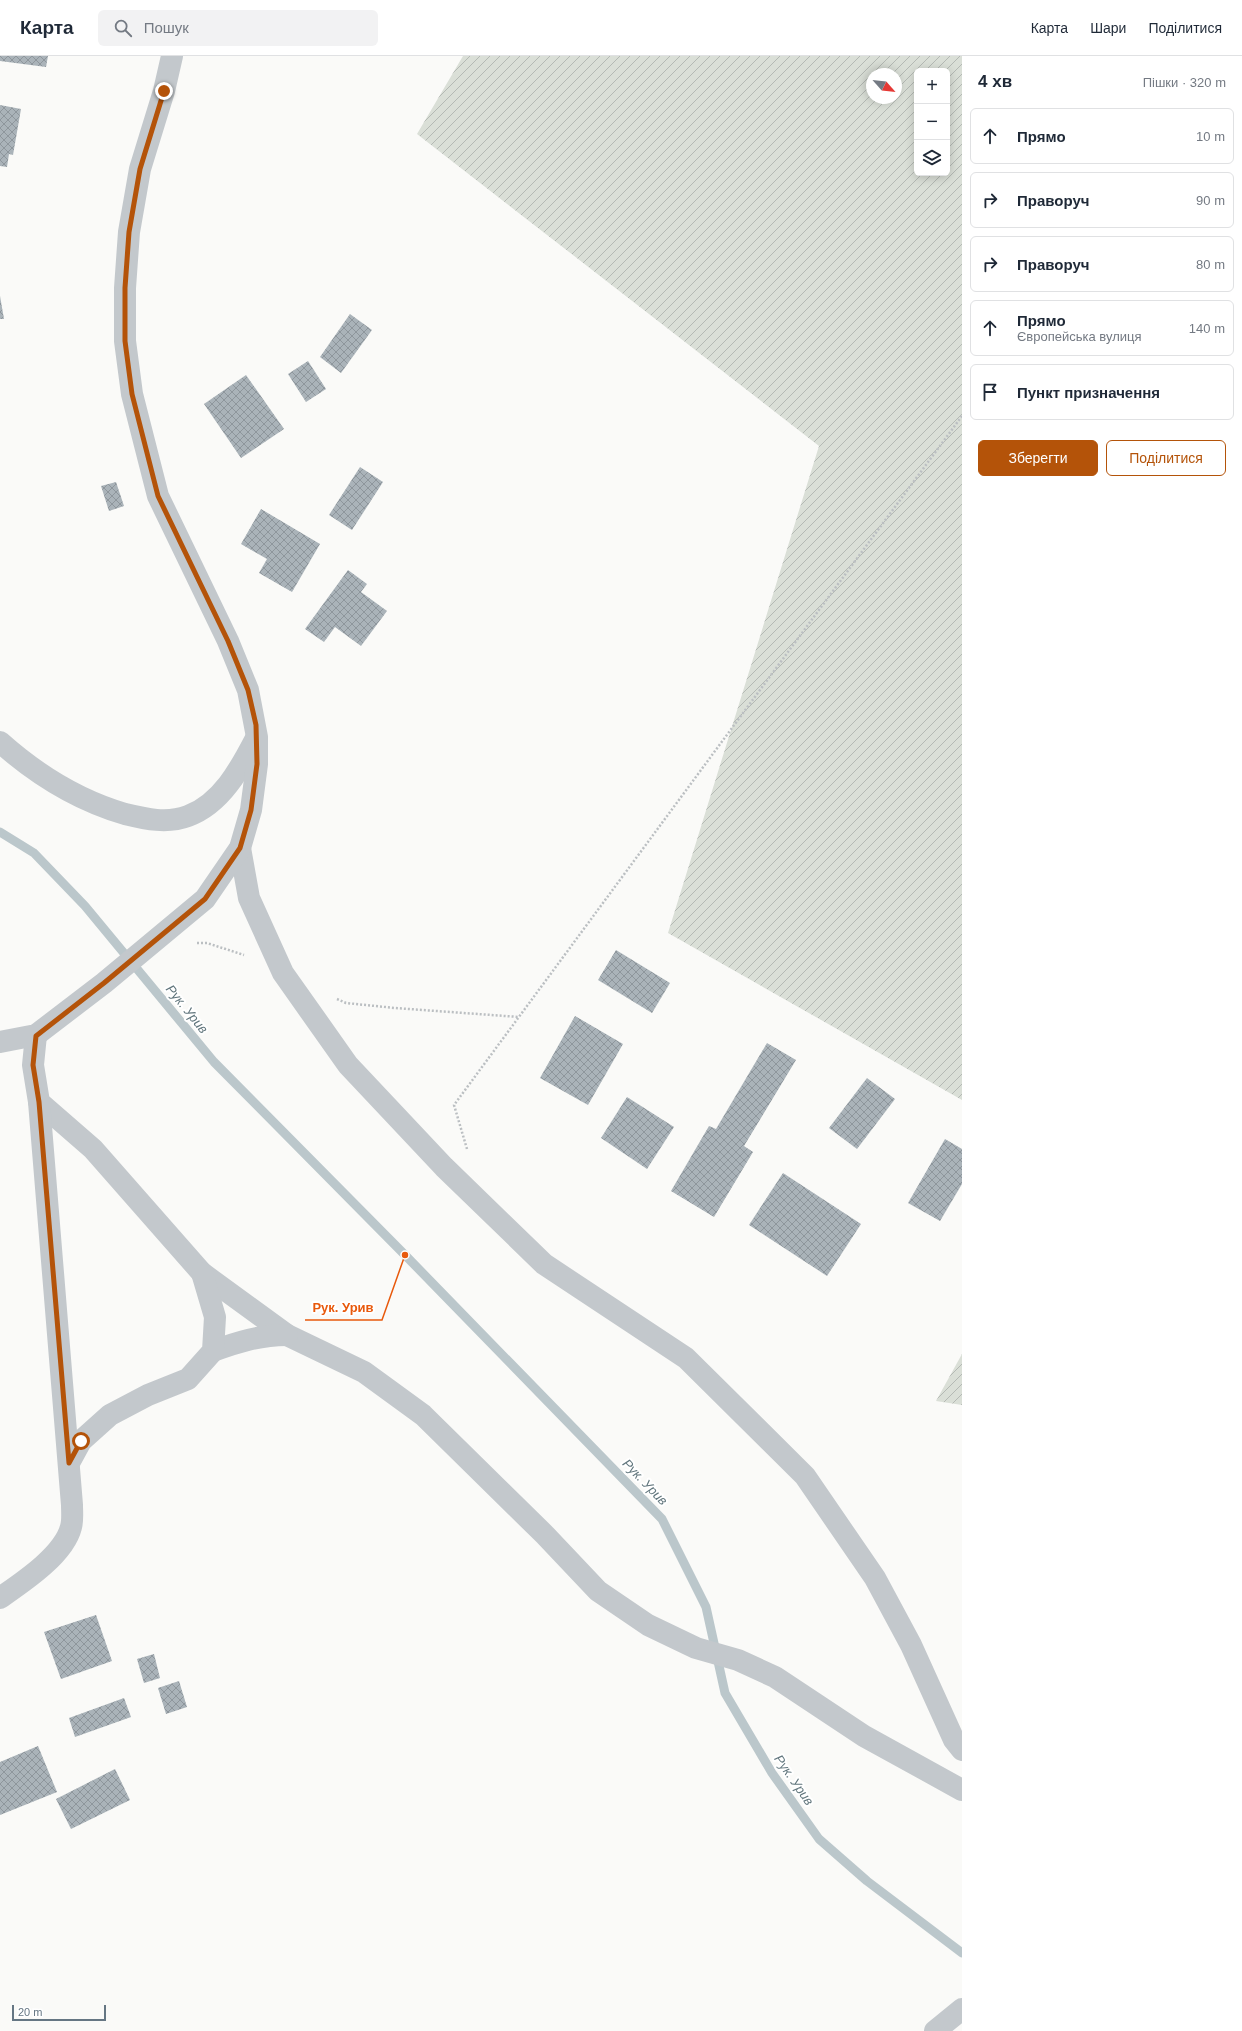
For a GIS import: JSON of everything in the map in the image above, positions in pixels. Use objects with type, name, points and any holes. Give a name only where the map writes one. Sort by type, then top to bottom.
[{"type":"street","points":[[0,1042],[36,1036],[104,983],[205,899],[240,848],[251,810],[257,764],[256,737],[248,690],[228,641],[158,496],[132,394],[125,341],[125,288],[129,232],[140,169],[164,91],[172,56]]},
{"type":"street","points":[[0,742],[41,775],[69,793],[104,808],[147,820],[169,820],[188,816],[205,807],[219,795],[235,775],[256,737]]},
{"type":"street","points":[[240,848],[249,898],[282,973],[348,1066],[444,1166],[544,1264],[686,1358],[805,1476],[875,1578],[911,1645],[954,1740],[962,1750]]},
{"type":"street","points":[[0,1598],[30,1577],[46,1562],[61,1546],[71,1527],[72,1505],[69,1463],[39,1102],[33,1065],[36,1036]]},
{"type":"street","points":[[39,1102],[93,1149],[202,1273],[287,1335],[364,1372],[423,1415],[545,1535],[598,1591],[648,1625],[696,1648],[738,1660],[775,1676],[864,1736],[962,1790]]},
{"type":"street","points":[[202,1273],[215,1317],[213,1351]]},
{"type":"street","points":[[69,1463],[81,1441],[110,1415],[148,1395],[188,1379],[213,1351],[241,1341],[266,1335],[287,1335]]},
{"type":"street","points":[[935,2031],[962,2008]]},
{"type":"path","points":[[467,1150],[454,1105],[962,416]]},
{"type":"path","points":[[157,939],[213,945],[237,952],[282,973]]},
{"type":"path","points":[[334,998],[346,1003],[519,1017]]},
{"type":"shaded area","points":[[463,56],[962,56],[962,1100],[668,933],[819,446],[417,134]]},
{"type":"shaded area","points":[[962,1354],[962,1405],[936,1401]]},
{"type":"building","points":[[0,56],[48,56],[46,67],[0,61]]},
{"type":"building","points":[[0,105],[21,109],[13,155],[9,154],[7,167],[0,166]]},
{"type":"building","points":[[0,296],[4,319],[0,319]]},
{"type":"building","points":[[350,314],[372,330],[341,373],[320,357]]},
{"type":"building","points":[[308,361],[326,389],[306,402],[288,374]]},
{"type":"building","points":[[246,375],[284,429],[241,458],[204,404]]},
{"type":"building","points":[[360,467],[383,482],[352,530],[329,515]]},
{"type":"building","points":[[116,482],[124,506],[109,511],[101,486]]},
{"type":"building","points":[[261,509],[320,544],[292,592],[259,573],[267,559],[241,544]]},
{"type":"building","points":[[348,570],[367,584],[361,592],[387,611],[361,646],[335,627],[324,642],[305,629]]},
{"type":"building","points":[[616,950],[670,983],[652,1013],[598,980]]},
{"type":"building","points":[[575,1016],[623,1044],[588,1105],[540,1078]]},
{"type":"building","points":[[767,1043],[796,1060],[744,1146],[753,1152],[714,1217],[671,1191],[709,1126],[716,1129]]},
{"type":"building","points":[[867,1078],[895,1099],[857,1149],[829,1128]]},
{"type":"building","points":[[627,1097],[674,1127],[647,1169],[601,1138]]},
{"type":"building","points":[[945,1139],[962,1149],[962,1184],[940,1221],[908,1203]]},
{"type":"building","points":[[783,1173],[861,1224],[827,1276],[749,1225]]},
{"type":"building","points":[[96,1615],[112,1661],[61,1679],[44,1632]]},
{"type":"building","points":[[154,1654],[160,1678],[144,1683],[137,1659]]},
{"type":"building","points":[[179,1681],[187,1707],[166,1714],[158,1688]]},
{"type":"building","points":[[124,1698],[131,1717],[75,1737],[69,1718]]},
{"type":"building","points":[[38,1746],[57,1792],[0,1815],[0,1762]]},
{"type":"building","points":[[115,1769],[130,1800],[71,1829],[56,1799]]},
{"type":"waterway","name":"Рук. Урив","points":[[0,832],[34,853],[85,906],[214,1062],[405,1255],[662,1519],[706,1607],[725,1693],[772,1773],[819,1839],[867,1881],[962,1953]]},
{"type":"place","name":"Рук. Урив","points":[[405,1255]]},
{"type":"route","points":[[81,1441],[69,1463],[39,1102],[33,1065],[36,1036],[104,983],[205,899],[240,848],[251,810],[257,764],[256,725],[248,690],[228,641],[158,496],[132,394],[125,341],[125,288],[129,232],[140,169],[164,91]]}]
